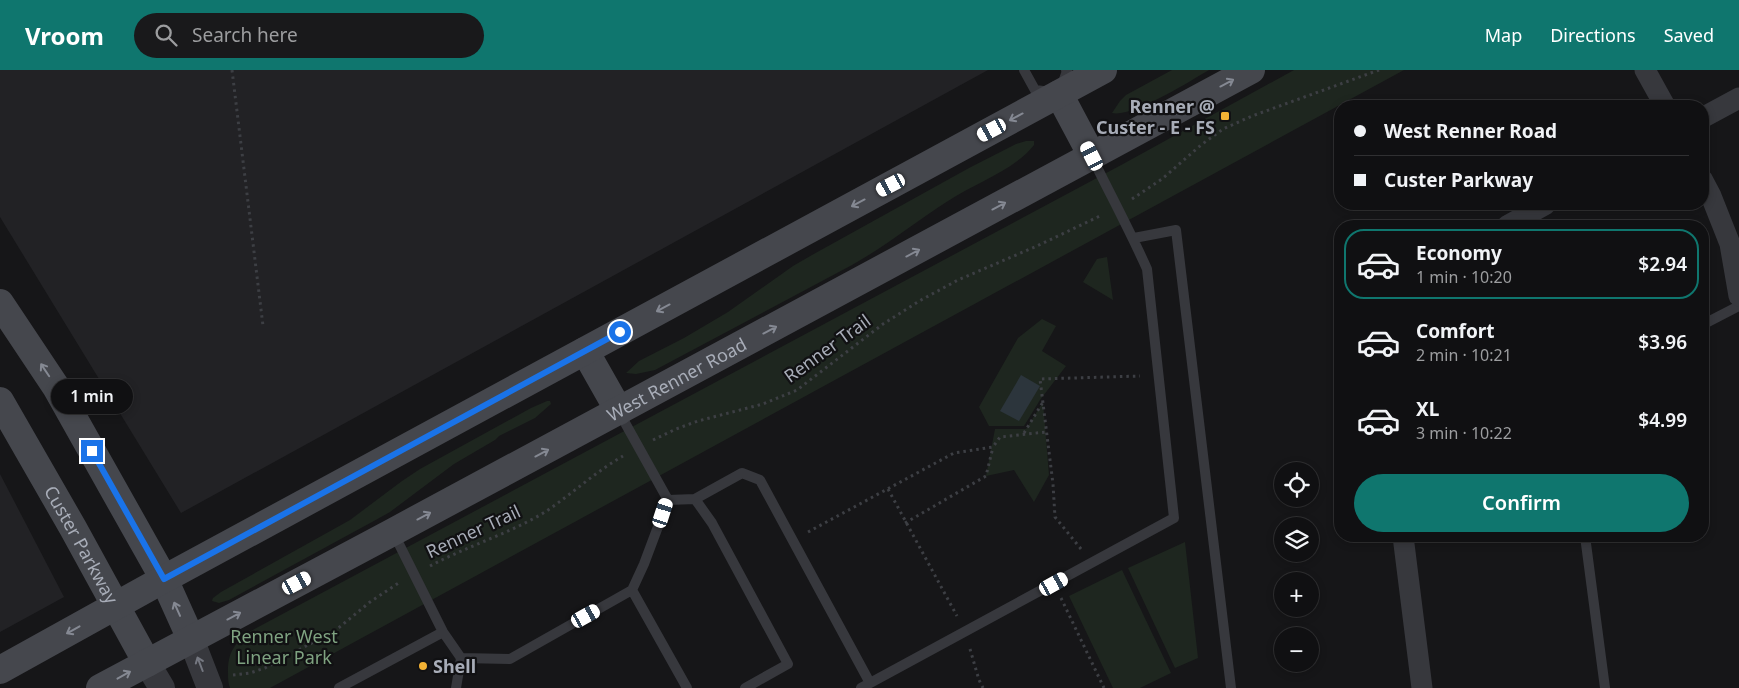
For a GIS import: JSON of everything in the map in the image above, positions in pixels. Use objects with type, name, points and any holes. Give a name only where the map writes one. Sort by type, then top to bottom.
[{"type":"main road","points":[[0,670],[585,351],[1063,82],[1103,70]]},
{"type":"main road","name":"West Renner Road","points":[[100,688],[1251,70]]},
{"type":"main road","points":[[1063,82],[1092,156]]},
{"type":"main road","points":[[0,303],[56,387],[164,579],[191,639]]},
{"type":"main road","points":[[585,351],[619,411]]},
{"type":"main road","name":"Custer Parkway","points":[[0,401],[55,495],[147,663]]},
{"type":"street","points":[[1645,70],[1662,100]]},
{"type":"street","points":[[1709,114],[1739,98]]},
{"type":"street","points":[[1709,192],[1730,244],[1739,296]]},
{"type":"street","points":[[1518,220],[1535,210]]},
{"type":"street","points":[[1404,542],[1422,688]]},
{"type":"street","points":[[191,639],[210,688]]},
{"type":"street","name":"Custer Parkway","points":[[147,663],[162,688]]},
{"type":"lane","points":[[1024,70],[1034,90],[1063,82]]},
{"type":"lane","points":[[668,500],[695,500],[742,473],[760,480],[866,686],[1174,518],[1147,269],[1134,238],[1116,207],[1092,156]]},
{"type":"lane","points":[[1134,238],[1176,230],[1232,688]]},
{"type":"lane","points":[[1709,322],[1739,306]]},
{"type":"lane","points":[[461,658],[510,659],[632,590],[647,557],[668,500],[619,411]]},
{"type":"lane","points":[[695,500],[712,523],[788,664],[745,688]]},
{"type":"lane","points":[[393,532],[443,632],[461,658],[456,688]]},
{"type":"lane","points":[[1586,542],[1605,688]]},
{"type":"lane","points":[[632,590],[687,688]]},
{"type":"lane","points":[[339,688],[443,632]]},
{"type":"path","points":[[232,70],[263,326]]},
{"type":"path","name":"Renner Trail","points":[[239,673],[250,673],[266,668],[336,630],[390,588],[414,574],[544,512],[596,473],[639,447],[676,429],[698,421],[763,404],[797,390],[883,324],[921,300],[958,280],[1037,246],[1116,207],[1162,179],[1201,144],[1223,129],[1252,116],[1378,70]]},
{"type":"path","points":[[1092,563],[1055,517],[1053,484],[1040,379],[1159,375]]},
{"type":"path","points":[[1024,434],[1043,402]]},
{"type":"path","points":[[906,523],[986,476],[993,447],[1000,437],[1046,432]]},
{"type":"path","points":[[811,531],[954,453],[993,447]]},
{"type":"path","points":[[888,489],[965,632],[983,688]]},
{"type":"path","points":[[1054,584],[1104,688]]},
{"type":"shaded area","points":[[0,70],[988,70],[181,513],[0,217]]},
{"type":"shaded area","points":[[1021,375],[1040,386],[1019,421],[1000,411]]},
{"type":"shaded area","points":[[0,474],[64,597],[0,632]]},
{"type":"green space","points":[[1172,70],[1209,70],[1175,90],[1133,110],[1112,113],[1126,95]]},
{"type":"green space","name":"Renner West Linear Park","points":[[1294,70],[1404,70],[1349,100],[1334,100],[1334,108],[270,688],[230,688],[228,682],[229,659],[233,649],[249,632],[1123,164]]},
{"type":"green space","points":[[1034,141],[1034,145],[1016,162],[959,194],[852,265],[655,370],[636,374],[626,373],[639,361],[684,338],[728,312],[793,266],[969,168],[1016,144]]},
{"type":"green space","points":[[1107,257],[1113,300],[1083,282],[1097,259]]},
{"type":"green space","points":[[1042,319],[1056,326],[1042,351],[1066,366],[1040,400],[1024,426],[989,426],[979,407],[1018,338]]},
{"type":"green space","points":[[550,401],[551,404],[535,418],[499,436],[454,464],[390,512],[229,600],[219,603],[212,601],[221,592],[350,520],[420,469]]},
{"type":"green space","points":[[1043,402],[1049,475],[1034,502],[1014,470],[986,476],[995,429],[1026,429]]},
{"type":"green space","points":[[1185,542],[1198,658],[1175,668],[1128,568]]},
{"type":"green space","points":[[1122,570],[1171,673],[1140,688],[1113,688],[1069,596]]},
{"type":"place","name":"Renner @ Custer - E - FS","points":[[1225,116]]},
{"type":"place","name":"Shell","points":[[423,666]]},
{"type":"route","points":[[92,451],[164,579],[620,332]]}]
